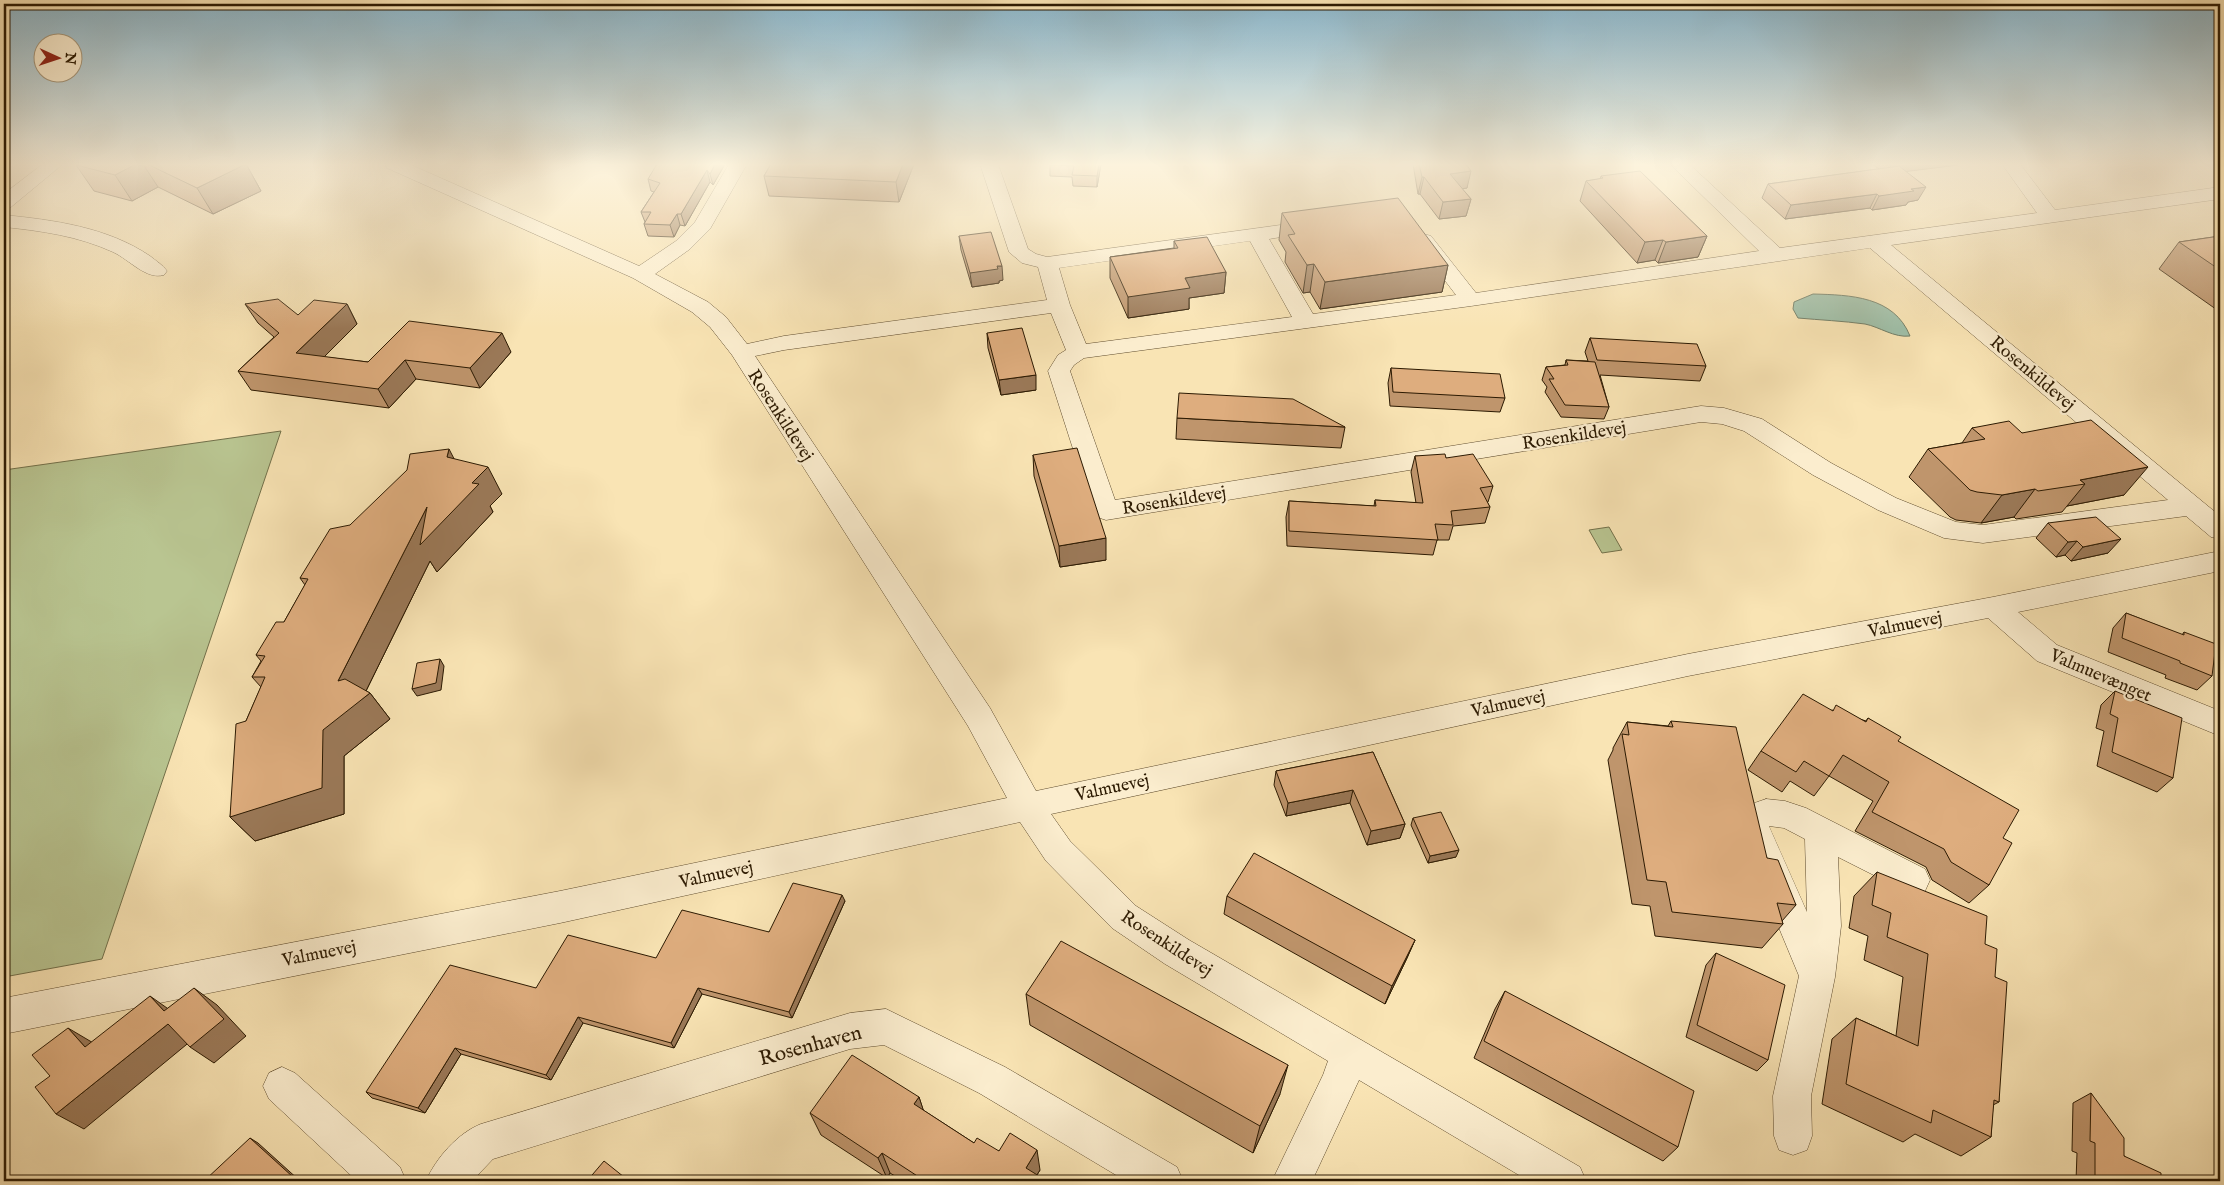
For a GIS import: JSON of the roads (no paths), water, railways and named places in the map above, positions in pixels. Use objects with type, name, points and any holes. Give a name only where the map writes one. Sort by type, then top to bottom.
[{"type":"street","name":"Rosenkildevej","points":[[518,219],[640,274],[700,307],[718,322],[741,352],[979,717],[1028,808],[1058,851],[1124,917],[1177,952],[1566,1181]]},
{"type":"street","points":[[640,274],[683,245],[706,219]]},
{"type":"street","points":[[1008,219],[1019,252],[1029,259],[1047,263],[1335,224]]},
{"type":"street","points":[[1737,219],[1775,255]]},
{"type":"street","points":[[1047,263],[1060,305],[1078,352],[1471,300],[2027,219]]},
{"type":"street","points":[[4,221],[45,225],[87,234],[122,248],[157,271]]},
{"type":"street","points":[[1411,222],[1471,300]]},
{"type":"street","points":[[1257,235],[1306,322]]},
{"type":"street","name":"Rosenkildevej","points":[[1874,241],[2220,530]]},
{"type":"street","name":"Rosenkildevej","points":[[741,352],[784,343],[1060,305]]},
{"type":"street","name":"Rosenkildevej","points":[[1078,352],[1066,360],[1059,371],[1106,511],[1701,414],[1724,416],[1753,425],[1822,469],[1887,504],[1953,531],[1984,534],[2191,506]]},
{"type":"street","name":"Valmuevej","points":[[4,1016],[560,907],[1028,808],[1068,796],[1688,665],[1993,607],[2220,561]]},
{"type":"street","name":"Valmuevænget","points":[[1993,607],[2047,653],[2220,724]]},
{"type":"street","points":[[1817,977],[1751,822],[1757,814],[1768,811],[1794,817],[1913,880]]},
{"type":"street","points":[[1792,1136],[1792,1096],[1817,977],[1824,926],[1821,830]]},
{"type":"street","name":"Rosenhaven","points":[[446,1181],[481,1143],[850,1031],[886,1027],[992,1080],[1164,1181]]},
{"type":"street","points":[[1292,1181],[1340,1081],[1349,1053]]},
{"type":"street","points":[[282,1086],[386,1181]]}]
